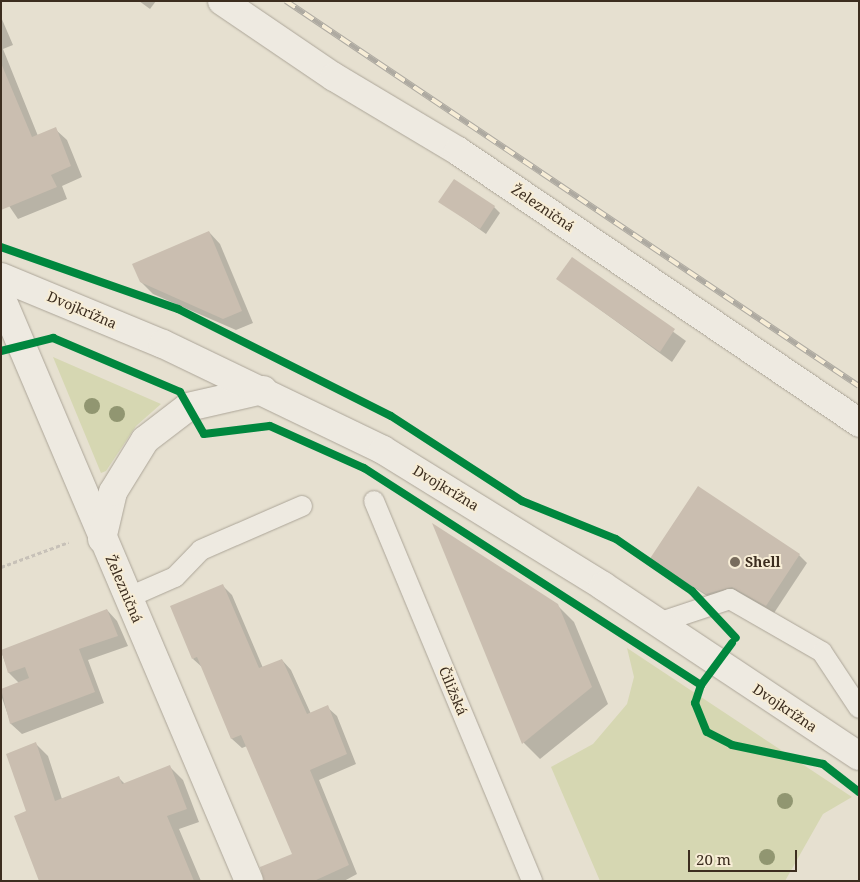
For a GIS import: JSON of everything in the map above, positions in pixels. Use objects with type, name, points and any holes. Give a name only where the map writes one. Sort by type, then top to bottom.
[{"type":"street","name":"Železničná","points":[[222,1],[334,77],[458,151],[859,423]]},
{"type":"street","name":"Dvojkrížna","points":[[1,276],[263,390],[430,478],[658,623],[859,756]]},
{"type":"street","name":"Železničná","points":[[1,297],[90,539],[127,598],[249,881]]},
{"type":"street","points":[[90,539],[113,492],[145,440],[188,407],[263,390]]},
{"type":"lane","name":"Čiližská","points":[[374,501],[532,881]]},
{"type":"lane","points":[[127,598],[175,577],[201,550],[302,506]]},
{"type":"lane","points":[[658,623],[730,599],[822,652],[859,708]]},
{"type":"path","points":[[1,567],[90,539]]},
{"type":"green space","points":[[53,357],[161,404],[136,426],[106,471],[101,473]]},
{"type":"green space","points":[[627,648],[852,797],[823,814],[785,881],[600,881],[551,767],[593,744],[627,704],[634,677]]},
{"type":"building","points":[[1,63],[32,137],[56,127],[71,166],[51,175],[57,187],[1,210]]},
{"type":"building","points":[[454,179],[495,206],[480,229],[438,202]]},
{"type":"building","points":[[209,231],[242,311],[223,319],[140,282],[132,264]]},
{"type":"building","points":[[572,257],[675,329],[660,352],[556,279]]},
{"type":"building","points":[[698,486],[800,554],[766,606],[732,587],[706,594],[649,560]]},
{"type":"building","points":[[432,523],[558,604],[592,687],[522,744]]},
{"type":"building","points":[[223,584],[259,668],[282,659],[307,714],[328,705],[347,754],[310,770],[349,865],[314,881],[264,881],[260,867],[292,854],[241,735],[231,739],[197,657],[192,659],[170,606]]},
{"type":"building","points":[[107,609],[118,636],[79,649],[95,692],[10,724],[1,689],[29,678],[25,667],[8,673],[1,650]]},
{"type":"building","points":[[36,742],[55,801],[119,776],[122,784],[170,765],[187,809],[167,816],[194,881],[39,881],[14,816],[26,811],[6,754]]},
{"type":"railway","points":[[286,1],[859,386]]},
{"type":"cycle path","points":[[1,247],[178,309],[391,416],[522,501],[616,539],[692,591],[736,638]]},
{"type":"cycle path","points":[[1,351],[53,338],[180,392],[204,434],[270,426],[364,468],[701,685]]},
{"type":"cycle path","points":[[732,643],[701,685],[695,703],[707,732],[732,745],[823,764],[859,792]]},
{"type":"place","name":"Shell","points":[[735,562]]}]
